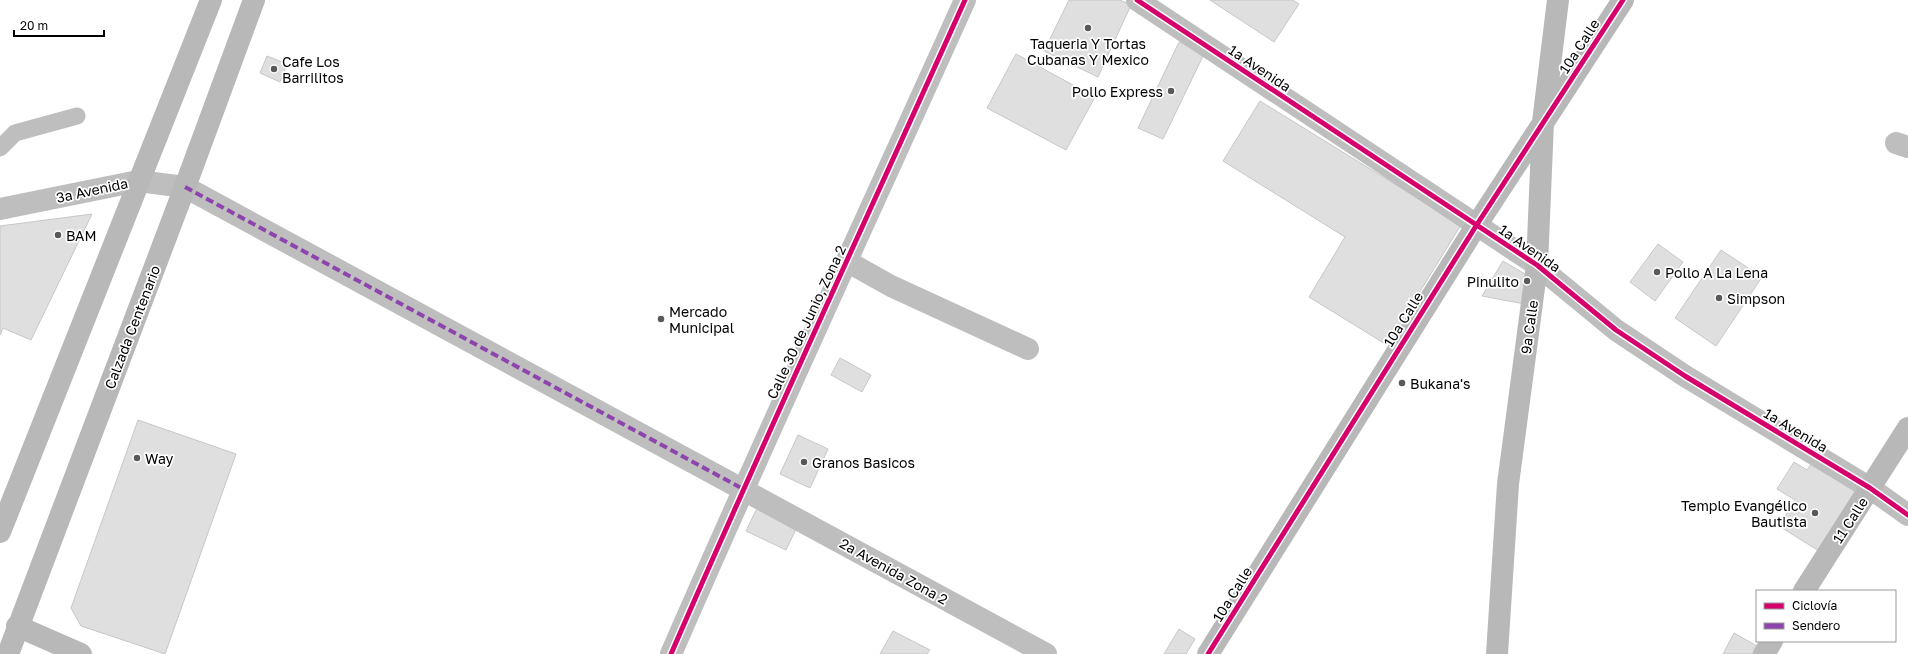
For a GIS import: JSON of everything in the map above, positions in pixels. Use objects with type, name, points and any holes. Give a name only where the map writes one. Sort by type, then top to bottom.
[{"type":"street","points":[[0,532],[138,180],[211,0]]},
{"type":"street","name":"Calzada Centenario","points":[[8,654],[17,626],[185,187],[254,0]]},
{"type":"street","name":"Calle 30 de Junio, Zona 2","points":[[671,654],[743,488],[848,262],[965,0]]},
{"type":"street","name":"1a Avenida","points":[[1137,0],[1537,265],[1616,330],[1678,372],[1870,488],[1908,515]]},
{"type":"street","name":"9a Calle","points":[[1498,654],[1508,484],[1537,265],[1543,122],[1558,0]]},
{"type":"street","name":"10a Calle","points":[[1208,654],[1476,226],[1624,0]]},
{"type":"street","name":"3a Avenida","points":[[0,209],[138,180],[185,187],[743,488]]},
{"type":"street","points":[[848,262],[891,286],[1028,349]]},
{"type":"street","name":"11 Calle","points":[[1805,590],[1908,428]]},
{"type":"street","name":"2a Avenida Zona 2","points":[[743,488],[1046,654]]},
{"type":"street","points":[[17,626],[81,654]]},
{"type":"street","points":[[1764,654],[1771,642]]},
{"type":"lane","points":[[0,148],[14,133],[77,116]]},
{"type":"building","name":"Taqueria Y Tortas Cubanas Y Mexico","points":[[1069,0],[1120,0],[1131,5],[1098,77],[1044,51]]},
{"type":"building","points":[[1210,0],[1293,0],[1299,4],[1274,42]]},
{"type":"building","name":"Pollo Express","points":[[1179,42],[1204,54],[1163,139],[1138,128]]},
{"type":"building","points":[[1016,54],[1095,97],[1066,150],[987,108]]},
{"type":"building","name":"Cafe Los Barrilitos","points":[[267,56],[287,64],[280,82],[260,73]]},
{"type":"building","points":[[1260,101],[1461,225],[1387,345],[1309,297],[1345,237],[1223,161]]},
{"type":"building","points":[[92,214],[31,340],[3,328],[0,335],[0,226]]},
{"type":"building","name":"Pollo A La Lena","points":[[1658,244],[1683,262],[1655,301],[1630,282]]},
{"type":"building","name":"Simpson","points":[[1721,250],[1762,277],[1716,346],[1675,318]]},
{"type":"building","points":[[1503,261],[1535,280],[1530,305],[1482,296]]},
{"type":"building","points":[[840,358],[871,375],[862,392],[831,375]]},
{"type":"building","points":[[138,420],[236,454],[165,654],[81,626],[71,608]]},
{"type":"building","name":"Granos Basicos","points":[[798,435],[828,449],[810,488],[780,474]]},
{"type":"building","name":"Templo Evangélico Bautista","points":[[1815,458],[1860,486],[1819,551],[1779,526],[1795,500],[1777,489],[1794,462],[1807,470]]},
{"type":"building","points":[[758,506],[798,525],[786,550],[746,531]]},
{"type":"building","points":[[1179,629],[1195,639],[1186,654],[1164,654]]},
{"type":"building","points":[[893,631],[930,650],[927,654],[880,654]]},
{"type":"building","points":[[1734,633],[1757,646],[1752,654],[1723,654]]},
{"type":"marked path","points":[[185,187],[743,489]]},
{"type":"cycle path","points":[[671,654],[780,408],[965,0]]},
{"type":"cycle path","points":[[1137,0],[1537,265],[1616,330],[1685,376],[1870,488],[1908,515]]},
{"type":"cycle path","points":[[1208,654],[1476,226],[1623,0]]},
{"type":"place","name":"Taqueria Y Tortas Cubanas Y Mexico","points":[[1088,28]]},
{"type":"place","name":"Cafe Los Barrilitos","points":[[274,69]]},
{"type":"place","name":"Pollo Express","points":[[1171,91]]},
{"type":"place","name":"BAM","points":[[58,235]]},
{"type":"place","name":"Pollo A La Lena","points":[[1657,272]]},
{"type":"place","name":"Pinulito","points":[[1527,281]]},
{"type":"place","name":"Simpson","points":[[1719,298]]},
{"type":"place","name":"Mercado Municipal","points":[[661,319]]},
{"type":"place","name":"Bukana's","points":[[1402,383]]},
{"type":"place","name":"Way","points":[[137,458]]},
{"type":"place","name":"Granos Basicos","points":[[804,462]]},
{"type":"place","name":"Templo Evangélico Bautista","points":[[1815,513]]}]
